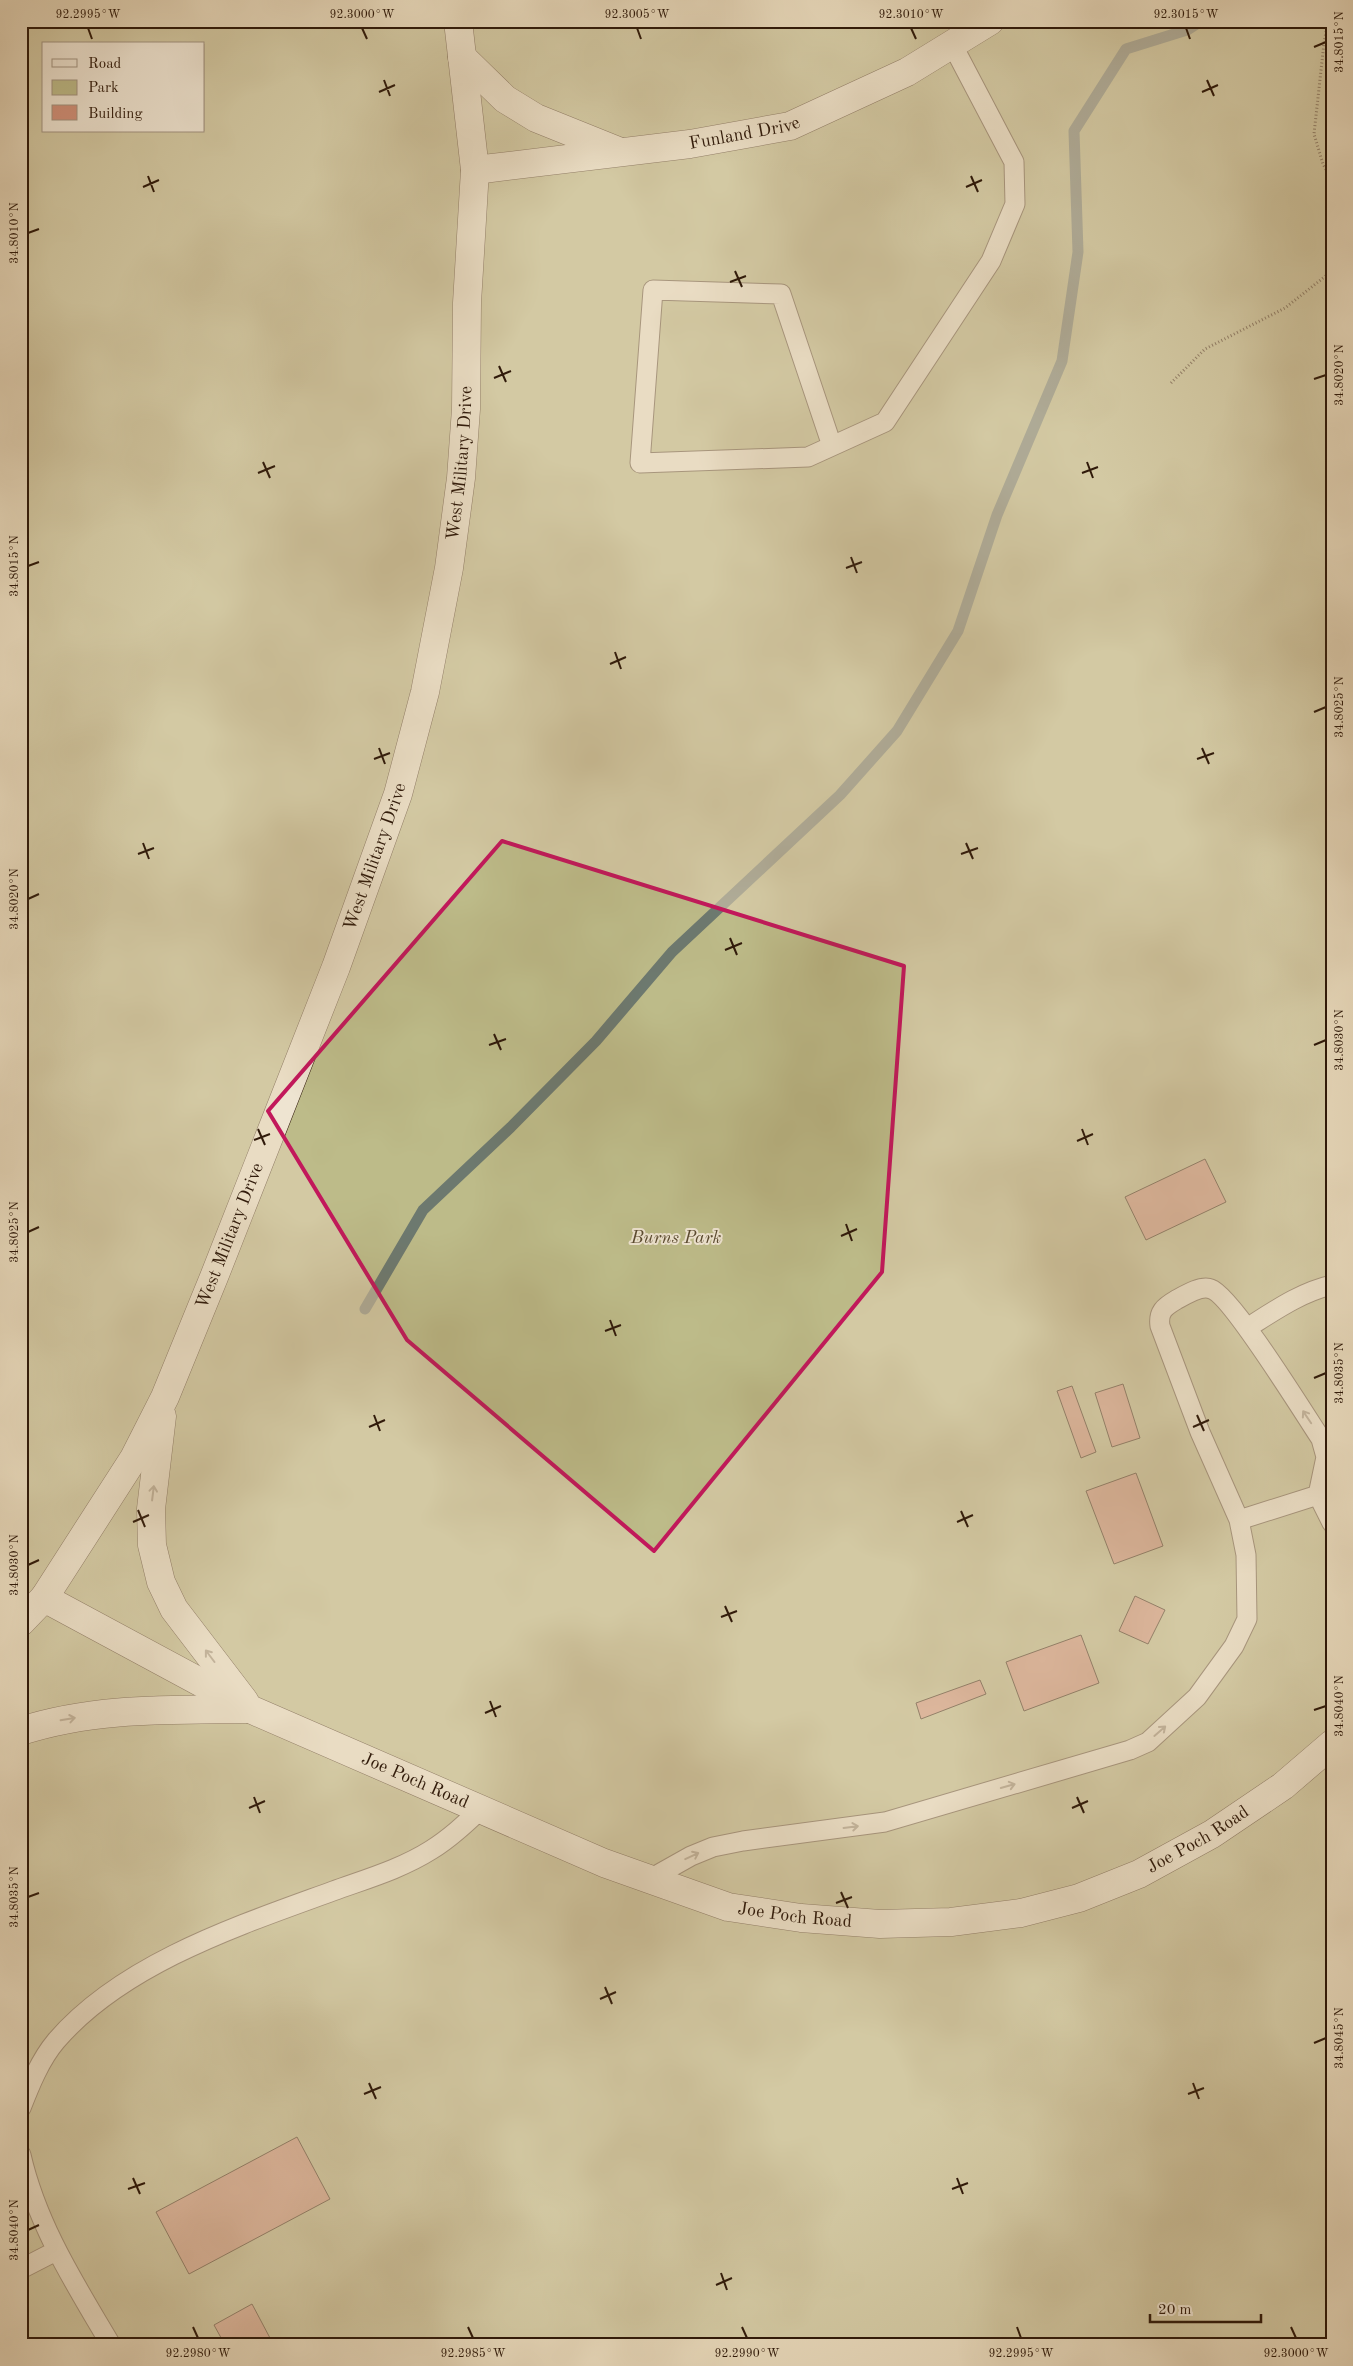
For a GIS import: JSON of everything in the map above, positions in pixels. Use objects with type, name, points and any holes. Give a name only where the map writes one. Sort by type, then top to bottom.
[{"type":"street","name":"West Military Drive","points":[[21,1622],[44,1598],[134,1458],[165,1397],[336,966],[398,794],[425,692],[449,568],[461,478],[466,408],[467,303],[475,170],[458,21]]},
{"type":"street","name":"Funland Drive","points":[[475,170],[744,136],[790,126],[907,72],[990,21]]},
{"type":"street","points":[[462,57],[505,99],[536,118],[622,152]]},
{"type":"street","name":"Joe Poch Road","points":[[165,1397],[151,1509],[152,1545],[161,1582],[174,1609],[250,1709]]},
{"type":"street","name":"Joe Poch Road","points":[[44,1598],[250,1709],[604,1863],[728,1906],[801,1918],[880,1924],[933,1923],[1021,1913],[1079,1898],[1139,1874],[1204,1838],[1284,1786],[1332,1744]]},
{"type":"street","name":"Joe Poch Road","points":[[21,1731],[51,1722],[120,1711],[250,1709]]},
{"type":"lane","points":[[832,446],[781,294],[653,290],[640,463],[808,457],[885,422],[991,261],[1015,204],[1014,162],[952,44]]},
{"type":"lane","points":[[1247,1328],[1287,1303],[1321,1287],[1332,1285]]},
{"type":"lane","points":[[650,1880],[691,1856],[713,1847],[743,1840],[885,1822],[1130,1750],[1148,1742],[1197,1697],[1234,1646],[1247,1619],[1246,1555],[1239,1520],[1196,1423],[1168,1350],[1159,1316],[1163,1308],[1178,1299],[1200,1288],[1209,1288],[1217,1291],[1247,1328],[1321,1439],[1326,1457],[1318,1495],[1332,1523]]},
{"type":"lane","points":[[1239,1520],[1318,1495]]},
{"type":"lane","points":[[21,2108],[34,2076],[56,2042],[86,2012],[154,1965],[222,1932],[406,1864],[449,1838],[480,1810]]},
{"type":"lane","points":[[21,2155],[26,2177],[41,2218],[56,2251],[111,2345]]},
{"type":"lane","points":[[21,2269],[56,2251]]},
{"type":"path","points":[[1328,21],[1314,134],[1323,164],[1332,180]]},
{"type":"path","points":[[1170,383],[1205,350],[1285,308],[1332,270]]},
{"type":"highlighted area","points":[[502,841],[904,966],[882,1272],[654,1551],[407,1340],[268,1111]]},
{"type":"green space","name":"Burns Park","points":[[21,21],[1332,21],[1332,2345],[21,2345]]},
{"type":"building","points":[[1205,1159],[1226,1202],[1146,1240],[1125,1197]]},
{"type":"building","points":[[1123,1384],[1140,1438],[1112,1447],[1095,1393]]},
{"type":"building","points":[[1072,1386],[1096,1452],[1081,1458],[1057,1391]]},
{"type":"building","points":[[1136,1473],[1163,1546],[1114,1564],[1086,1491]]},
{"type":"building","points":[[1135,1596],[1165,1610],[1148,1644],[1119,1631]]},
{"type":"building","points":[[1081,1635],[1099,1683],[1024,1711],[1006,1662]]},
{"type":"building","points":[[980,1680],[986,1694],[921,1719],[916,1703]]},
{"type":"building","points":[[297,2137],[330,2199],[189,2274],[156,2212]]},
{"type":"building","points":[[252,2304],[270,2338],[258,2345],[225,2345],[214,2325]]},
{"type":"waterway","points":[[365,1309],[423,1210],[511,1127],[596,1041],[672,952],[840,795],[897,731],[958,631],[997,515],[1062,361],[1078,252],[1074,131],[1126,49],[1187,30],[1201,21]]}]
